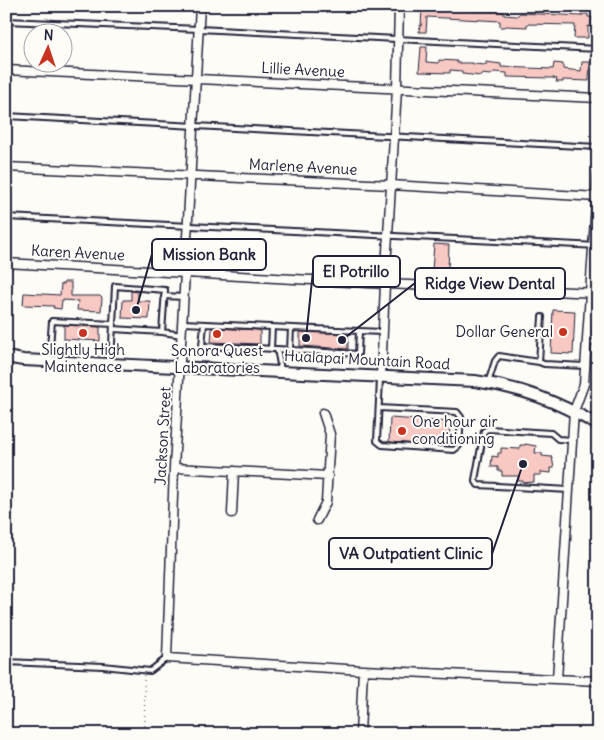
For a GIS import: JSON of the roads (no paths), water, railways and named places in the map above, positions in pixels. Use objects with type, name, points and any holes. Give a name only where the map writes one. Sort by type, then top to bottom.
[{"type":"main road","name":"Hualapai Mountain Road","points":[[6,357],[23,360],[451,379],[488,383],[541,396],[574,411],[598,425]]},
{"type":"street","name":"Jackson Street","points":[[167,658],[174,468],[200,6]]},
{"type":"street","points":[[380,376],[397,89],[399,6]]},
{"type":"street","name":"Lillie Avenue","points":[[6,70],[598,98]]},
{"type":"street","name":"Marlene Avenue","points":[[6,167],[391,185],[597,197]]},
{"type":"street","points":[[557,679],[574,411],[584,384],[586,342],[594,293],[598,173]]},
{"type":"street","name":"Karen Avenue","points":[[6,263],[385,284],[594,293]]},
{"type":"street","points":[[317,520],[326,502],[328,476],[330,434],[323,413]]},
{"type":"street","points":[[174,468],[328,476]]},
{"type":"street","points":[[232,513],[234,471]]},
{"type":"street","points":[[167,658],[363,670],[598,681]]},
{"type":"street","points":[[360,734],[363,670]]},
{"type":"lane","points":[[6,21],[598,49]]},
{"type":"lane","points":[[6,116],[598,147]]},
{"type":"lane","points":[[6,216],[596,246]]},
{"type":"lane","points":[[111,364],[115,286],[165,290],[162,332]]},
{"type":"lane","points":[[164,296],[184,297]]},
{"type":"lane","points":[[539,362],[542,317]]},
{"type":"lane","points":[[49,361],[52,321],[182,335]]},
{"type":"lane","points":[[183,323],[382,332]]},
{"type":"lane","points":[[204,324],[202,346],[358,354],[359,331]]},
{"type":"lane","points":[[271,349],[272,327]]},
{"type":"lane","points":[[290,328],[290,350]]},
{"type":"lane","points":[[586,342],[598,343]]},
{"type":"lane","points":[[277,349],[281,371]]},
{"type":"lane","points":[[488,383],[495,361],[499,356],[544,364],[585,366]]},
{"type":"lane","points":[[379,408],[457,412],[461,417],[459,446],[454,450],[382,445],[377,441],[380,376]]},
{"type":"lane","points":[[568,490],[478,485],[475,480],[484,431],[488,429],[551,433],[558,439],[572,440]]},
{"type":"lane","points":[[6,662],[103,666],[150,671],[167,658]]},
{"type":"place","name":"Mission Bank","points":[[136,310]]},
{"type":"place","name":"Dollar General","points":[[563,332]]},
{"type":"place","name":"Slightly High Maintenace","points":[[83,333]]},
{"type":"place","name":"Sonora Quest Laboratories","points":[[217,334]]},
{"type":"place","name":"El Potrillo","points":[[306,338]]},
{"type":"place","name":"Ridge View Dental","points":[[342,340]]},
{"type":"place","name":"One hour air conditioning","points":[[402,431]]},
{"type":"place","name":"VA Outpatient Clinic","points":[[523,464]]}]
